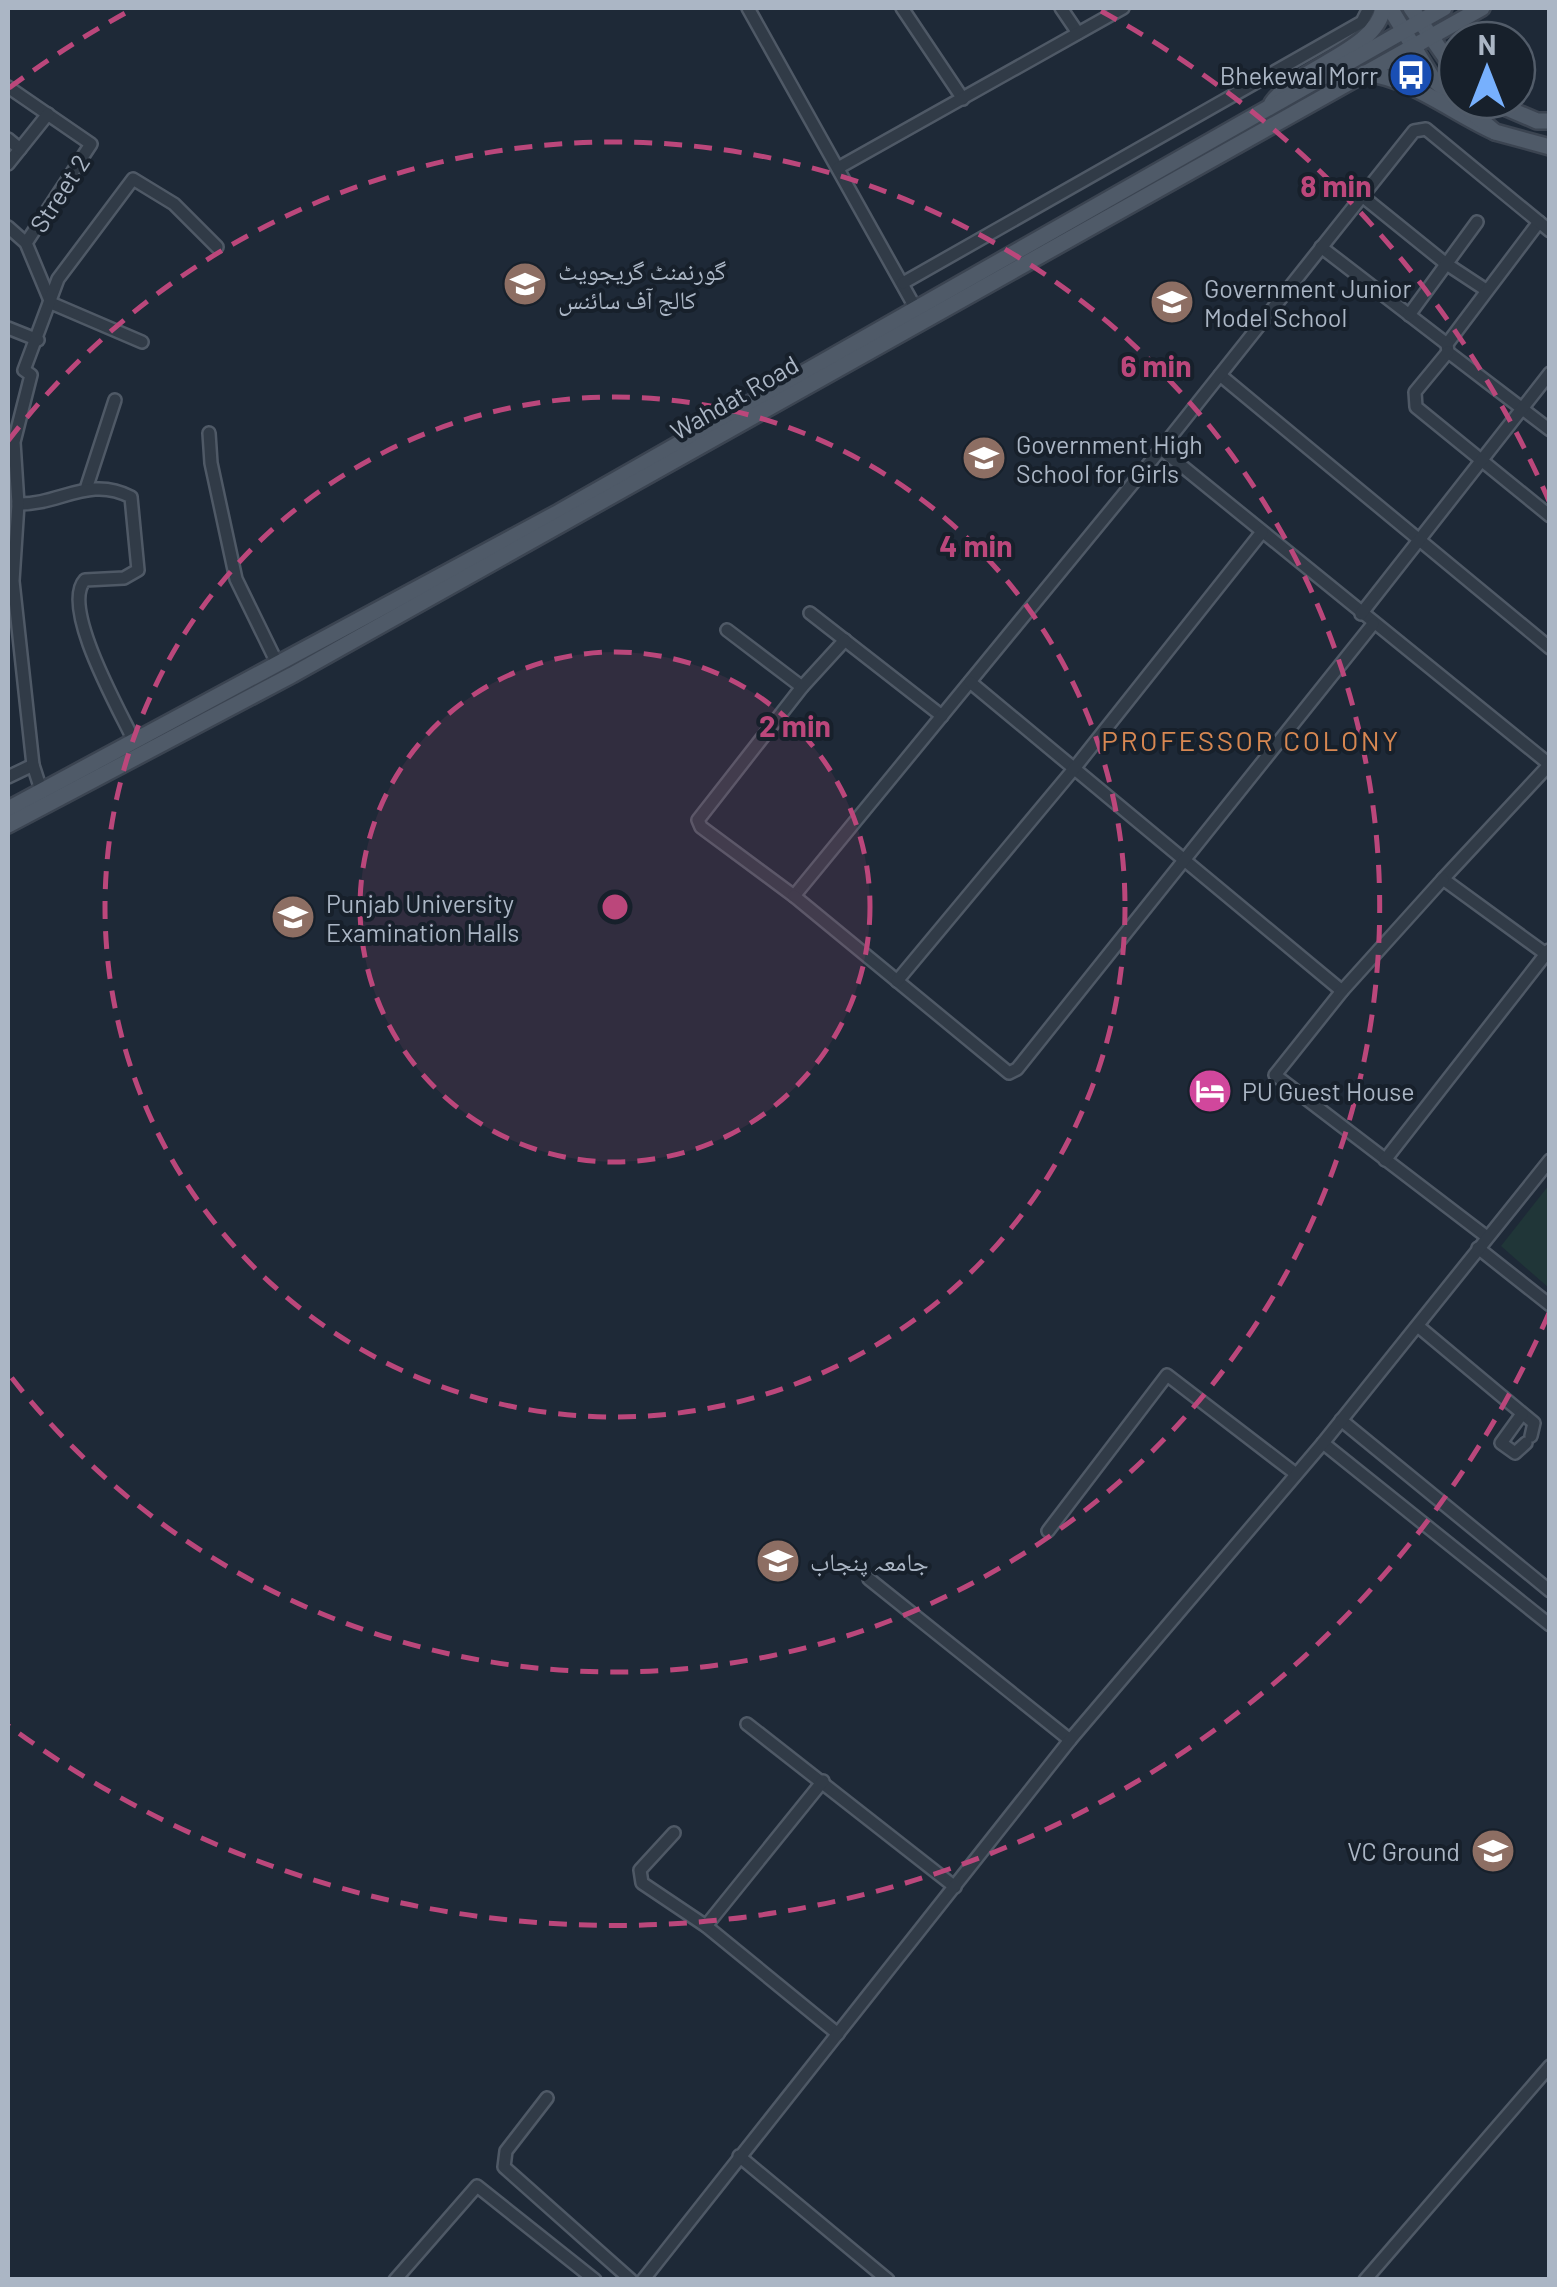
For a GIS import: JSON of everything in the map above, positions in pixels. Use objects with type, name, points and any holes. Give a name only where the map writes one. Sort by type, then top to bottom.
[{"type":"main road","points":[[1266,110],[1282,88],[1374,31],[1387,8],[1437,82]]},
{"type":"main road","name":"Wahdat Road","points":[[8,809],[44,797],[292,675],[1067,231],[1402,30],[1415,14],[1444,8]]},
{"type":"main road","name":"Wahdat Road","points":[[8,824],[134,742],[916,309],[1482,8]]},
{"type":"main road","points":[[1415,14],[1437,48]]},
{"type":"main road","points":[[1362,73],[1396,78],[1451,112],[1495,132],[1550,147]]},
{"type":"main road","points":[[1481,120],[1495,132]]},
{"type":"street","points":[[748,8],[916,309]]},
{"type":"street","points":[[902,8],[963,99]]},
{"type":"street","points":[[1061,8],[1078,34]]},
{"type":"street","points":[[838,168],[1124,8]]},
{"type":"street","points":[[903,283],[1362,22],[1369,8]]},
{"type":"street","points":[[8,88],[48,114],[8,164]]},
{"type":"street","name":"Street 2","points":[[26,243],[91,144],[48,114]]},
{"type":"street","points":[[794,896],[1419,127],[1544,227],[1486,290],[1415,392],[1413,402],[1550,516]]},
{"type":"street","points":[[8,140],[20,150]]},
{"type":"street","points":[[44,797],[34,765],[12,580],[18,504],[11,490],[12,432],[31,375],[24,370],[58,279],[133,180],[174,204],[217,247]]},
{"type":"street","points":[[1362,196],[1445,264],[1486,290]]},
{"type":"street","points":[[1409,314],[1477,222]]},
{"type":"street","points":[[8,227],[26,243],[51,303],[142,342]]},
{"type":"street","points":[[1321,248],[1409,314],[1550,430]]},
{"type":"street","points":[[8,328],[38,340]]},
{"type":"street","points":[[1361,614],[1550,373]]},
{"type":"street","points":[[1220,375],[1550,648]]},
{"type":"street","points":[[87,486],[115,400]]},
{"type":"street","points":[[210,433],[211,462],[236,579],[278,665]]},
{"type":"street","points":[[1161,449],[1550,764],[1342,991],[1275,1074],[1487,1237]]},
{"type":"street","points":[[18,504],[40,504],[87,486],[118,490],[131,497],[138,570],[124,578],[85,580],[80,584],[78,603],[90,643],[134,742]]},
{"type":"street","points":[[897,980],[1073,770],[1262,532]]},
{"type":"street","points":[[810,613],[942,716]]},
{"type":"street","points":[[845,640],[802,687],[698,820],[1009,1073],[1018,1069],[1374,624]]},
{"type":"street","points":[[728,630],[802,687]]},
{"type":"street","points":[[970,682],[1183,864],[1342,991]]},
{"type":"street","points":[[8,777],[34,765]]},
{"type":"street","points":[[1386,1160],[1548,954],[1443,880]]},
{"type":"street","points":[[643,2280],[1070,1740],[1419,1327],[1550,1160]]},
{"type":"street","points":[[1478,1248],[1550,1306]]},
{"type":"street","points":[[1419,1327],[1536,1425],[1514,1453],[1501,1443],[1522,1414]]},
{"type":"street","points":[[1048,1530],[1167,1375],[1296,1474]]},
{"type":"street","points":[[1341,1420],[1550,1591]]},
{"type":"street","points":[[1323,1443],[1550,1625]]},
{"type":"street","points":[[869,1579],[1070,1740]]},
{"type":"street","points":[[748,1724],[955,1887]]},
{"type":"street","points":[[706,1926],[823,1782]]},
{"type":"street","points":[[674,1832],[638,1876],[838,2034]]},
{"type":"street","points":[[1365,2280],[1550,2066]]},
{"type":"street","points":[[548,2098],[506,2152],[504,2167],[631,2280]]},
{"type":"street","points":[[739,2156],[888,2280]]},
{"type":"street","points":[[394,2280],[477,2186],[595,2280]]},
{"type":"green space","points":[[1549,1185],[1549,1288],[1501,1246]]},
{"type":"place","name":"Bhekewal Morr","points":[[1411,75]]},
{"type":"place","name":"گورنمنٹ گریجویٹ کالج آف سائنس","points":[[525,284]]},
{"type":"place","name":"Government Junior Model School","points":[[1172,302]]},
{"type":"place","name":"Government High School for Girls","points":[[984,458]]},
{"type":"place","name":"Punjab University Examination Halls","points":[[293,917]]},
{"type":"place","name":"PU Guest House","points":[[1210,1091]]},
{"type":"place","name":"جامعہ پنجاب","points":[[778,1561]]},
{"type":"place","name":"VC Ground","points":[[1493,1851]]},
{"type":"district","name":"PROFESSOR COLONY","points":[[1251,740]]}]
